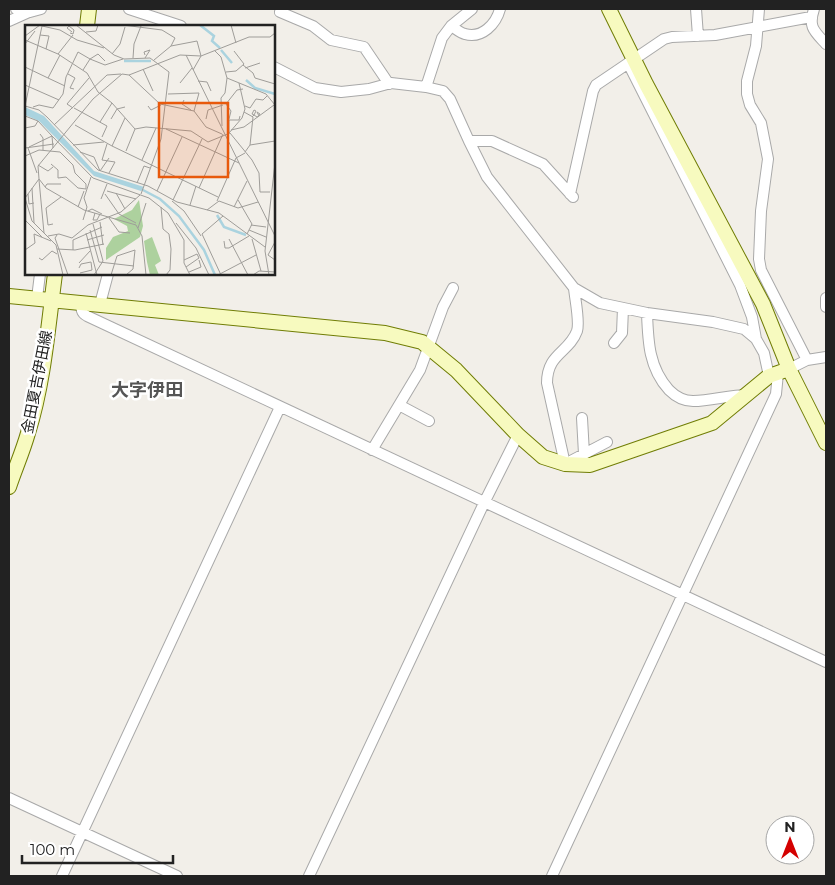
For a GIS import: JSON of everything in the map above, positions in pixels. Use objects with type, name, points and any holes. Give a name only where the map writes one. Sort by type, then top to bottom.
[{"type":"street","points":[[16,9],[30,12]]},
{"type":"street","points":[[9,22],[41,9]]},
{"type":"street","points":[[87,25],[89,9]]},
{"type":"street","points":[[129,9],[178,25]]},
{"type":"street","points":[[282,9],[280,12],[313,26],[331,40],[364,47],[389,84]]},
{"type":"street","points":[[426,87],[442,38],[451,26],[472,9]]},
{"type":"street","points":[[451,26],[464,34],[477,35],[487,30],[498,16],[500,9]]},
{"type":"street","points":[[609,9],[631,61],[740,286],[752,317],[756,339],[826,443]]},
{"type":"street","points":[[696,9],[698,36]]},
{"type":"street","points":[[759,9],[756,46],[746,81],[746,94],[750,105],[761,123],[768,159],[761,211],[759,259],[761,270],[808,360]]},
{"type":"street","points":[[469,141],[492,140],[543,164],[571,195],[592,91],[596,85],[664,39],[758,28],[813,13],[812,29],[826,44]]},
{"type":"street","points":[[552,876],[776,394],[779,373],[763,304],[631,61]]},
{"type":"street","points":[[275,68],[315,88],[341,92],[369,90],[389,84],[426,87],[443,91],[450,99],[488,177],[574,288],[600,303],[647,314],[728,325],[744,329],[756,339]]},
{"type":"street","points":[[37,298],[40,275]]},
{"type":"street","name":"金田夏吉伊田線","points":[[9,488],[29,432],[44,360],[55,275]]},
{"type":"street","points":[[100,304],[108,275]]},
{"type":"street","points":[[372,450],[420,370],[443,307],[453,288]]},
{"type":"street","points":[[565,464],[547,383],[547,373],[551,361],[574,337],[578,328],[574,288]]},
{"type":"street","points":[[9,296],[385,333],[422,342],[456,370],[518,435],[543,457],[565,464],[590,465],[712,423],[747,394],[779,373],[808,360],[826,357]]},
{"type":"street","points":[[826,298],[826,308]]},
{"type":"street","points":[[82,302],[81,310],[87,316],[826,662]]},
{"type":"street","points":[[614,344],[622,333],[623,308]]},
{"type":"street","points":[[647,314],[648,336],[653,366],[662,382],[675,396],[683,400],[693,401],[747,394]]},
{"type":"street","points":[[399,405],[429,421]]},
{"type":"street","points":[[62,876],[280,407]]},
{"type":"street","points":[[582,418],[584,454]]},
{"type":"street","points":[[309,876],[484,503],[518,435]]},
{"type":"street","points":[[565,464],[607,442]]},
{"type":"street","points":[[9,798],[177,876]]},
{"type":"district","name":"大字伊田","points":[[147,390]]}]
